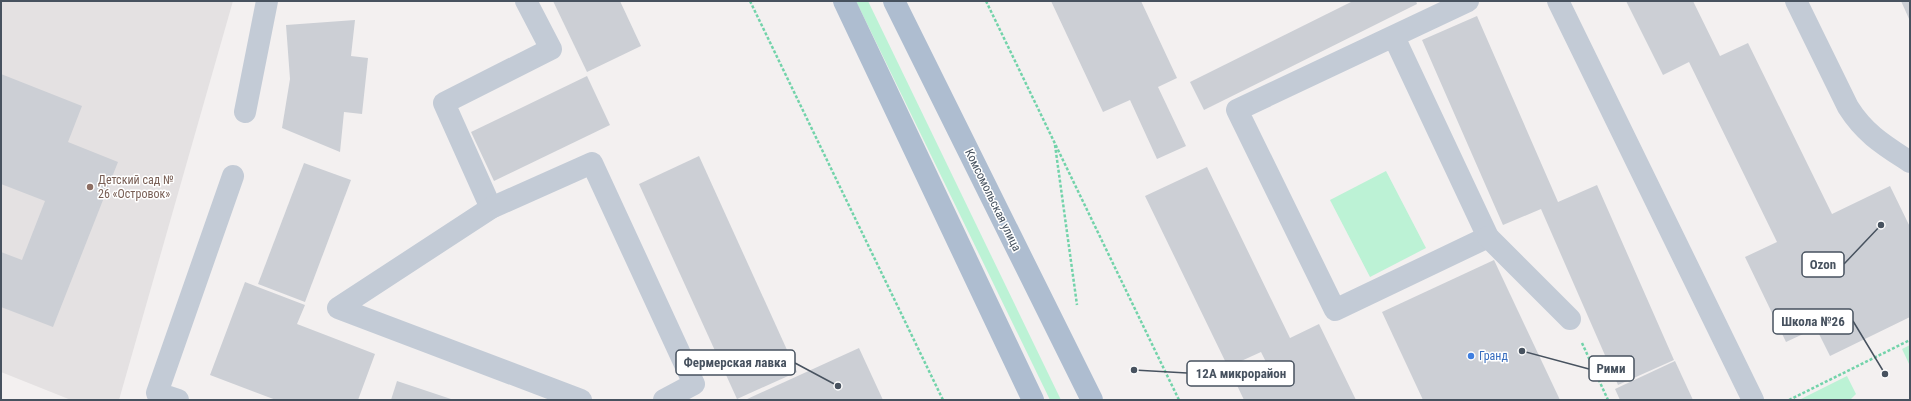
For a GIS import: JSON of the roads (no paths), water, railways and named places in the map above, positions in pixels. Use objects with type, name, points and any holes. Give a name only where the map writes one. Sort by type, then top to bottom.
[{"type":"main road","points":[[844,1],[1033,400]]},
{"type":"main road","name":"Комсомольская улица","points":[[894,1],[1092,400]]},
{"type":"lane","points":[[245,112],[268,1]]},
{"type":"lane","points":[[491,208],[444,103],[550,49],[526,1]]},
{"type":"lane","points":[[1468,1],[1237,110],[1335,310],[1488,237]]},
{"type":"lane","points":[[1558,1],[1753,400]]},
{"type":"lane","points":[[1796,1],[1848,107],[1858,122],[1875,139],[1910,162]]},
{"type":"lane","points":[[1394,37],[1488,237],[1570,319]]},
{"type":"lane","points":[[581,400],[338,308],[491,208],[592,163],[694,384],[664,400]]},
{"type":"lane","points":[[176,400],[156,393],[233,176]]},
{"type":"place","name":"Детский сад № 26 «Островок»","points":[[90,187]]},
{"type":"place","name":"Ozon","points":[[1881,225]]},
{"type":"place","name":"Рими","points":[[1522,351]]},
{"type":"place","name":"Гранд","points":[[1471,356]]},
{"type":"place","name":"12А микрорайон","points":[[1134,370]]},
{"type":"place","name":"Школа №26","points":[[1885,374]]},
{"type":"place","name":"Фермерская лавка","points":[[838,386]]}]
